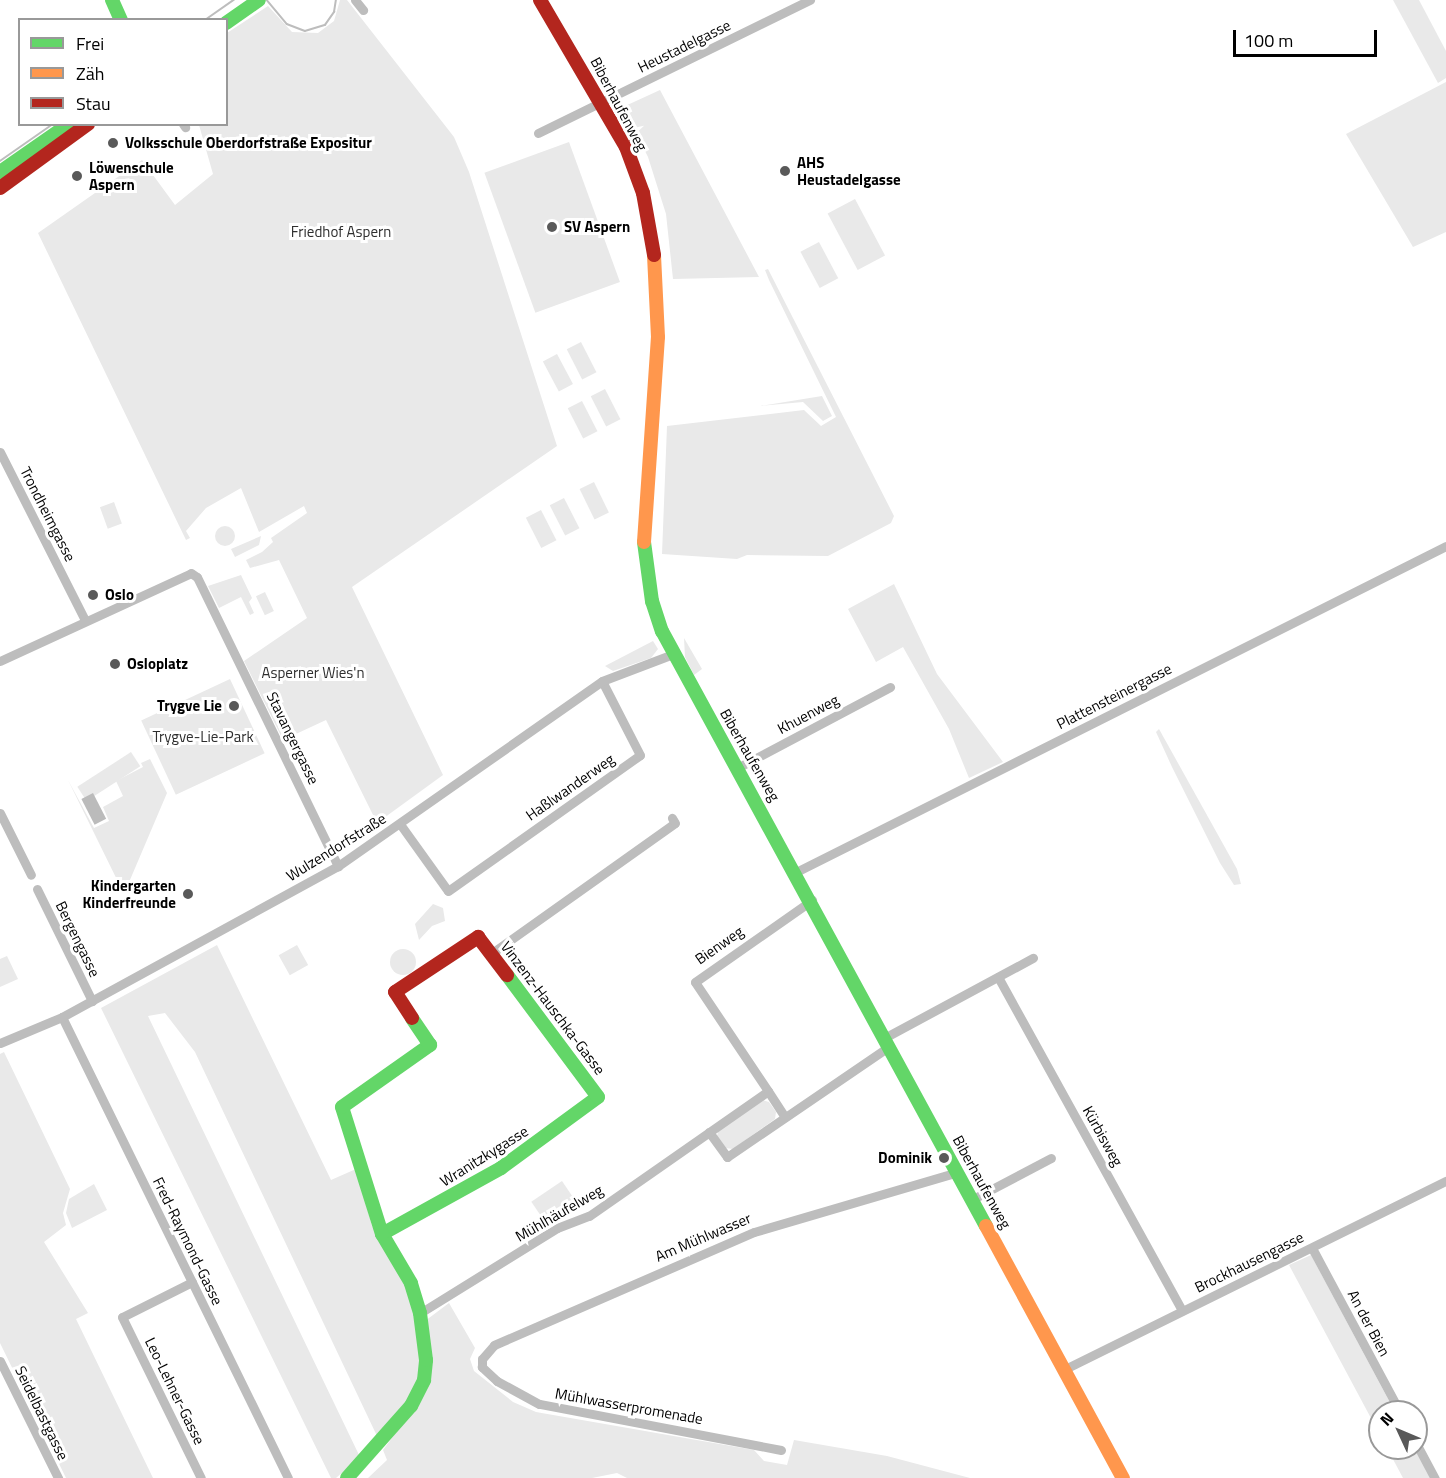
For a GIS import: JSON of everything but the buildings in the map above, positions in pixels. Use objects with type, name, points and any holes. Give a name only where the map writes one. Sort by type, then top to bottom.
[{"type":"main road","points":[[112,0],[121,18]]},
{"type":"main road","points":[[223,18],[246,0]]},
{"type":"main road","points":[[228,22],[259,0]]},
{"type":"main road","name":"Biberhaufenweg","points":[[540,0],[603,103],[626,147],[643,193],[658,282],[645,563],[652,601],[673,654],[739,767],[812,900],[1123,1478]]},
{"type":"main road","points":[[0,172],[66,126]]},
{"type":"main road","points":[[0,188],[85,126]]},
{"type":"main road","name":"Vinzenz-Hauschka-Gasse","points":[[382,1234],[342,1107],[430,1045],[395,992],[473,938],[481,939],[598,1097]]},
{"type":"main road","name":"Wranitzkygasse","points":[[382,1234],[501,1168],[598,1097]]},
{"type":"main road","points":[[347,1478],[403,1418],[418,1394],[426,1360],[420,1313],[411,1282],[382,1234]]},
{"type":"street","points":[[355,0],[363,10]]},
{"type":"street","name":"Heustadelgasse","points":[[538,133],[810,0]]},
{"type":"street","name":"Trondheimgasse","points":[[0,452],[85,620]]},
{"type":"street","name":"Plattensteinergasse","points":[[796,873],[1446,546]]},
{"type":"street","name":"Stavangergasse","points":[[85,620],[183,574],[197,577],[338,866]]},
{"type":"street","points":[[0,661],[85,620]]},
{"type":"street","name":"Wulzendorfstraße","points":[[0,1043],[62,1017],[338,866],[602,681],[673,654]]},
{"type":"street","name":"Haßlwanderweg","points":[[400,824],[448,891],[640,755],[602,681]]},
{"type":"street","name":"Khuenweg","points":[[739,767],[890,687]]},
{"type":"street","points":[[0,813],[31,875]]},
{"type":"street","points":[[492,953],[675,824],[672,818]]},
{"type":"street","name":"Bergengasse","points":[[37,889],[92,1001]]},
{"type":"street","name":"Bienweg","points":[[768,1091],[695,982],[812,900]]},
{"type":"street","points":[[709,1132],[727,1157],[888,1041],[1033,958]]},
{"type":"street","name":"Kürbisweg","points":[[998,977],[1182,1311]]},
{"type":"street","name":"Fred-Raymond-Gasse","points":[[62,1017],[288,1478]]},
{"type":"street","points":[[768,1091],[785,1117]]},
{"type":"street","name":"Mühlhäufelweg","points":[[420,1313],[556,1228],[589,1216],[768,1091]]},
{"type":"street","points":[[973,1199],[1051,1158]]},
{"type":"street","name":"Am Mühlwasser","points":[[482,1367],[483,1355],[494,1346],[754,1232],[958,1172]]},
{"type":"street","name":"Brockhausengasse","points":[[1065,1369],[1446,1181]]},
{"type":"street","name":"An der Bien","points":[[1312,1248],[1394,1400]]},
{"type":"street","name":"Leo-Lehner-Gasse","points":[[192,1282],[122,1317],[201,1478]]},
{"type":"street","name":"Seidelbastgasse","points":[[0,1361],[58,1478]]},
{"type":"street","name":"Mühlwasserpromenade","points":[[482,1367],[510,1391],[539,1404],[782,1450]]},
{"type":"street","points":[[0,1388],[10,1381]]},
{"type":"street","points":[[1425,1460],[1435,1478]]},
{"type":"green space","name":"Friedhof Aspern","points":[[340,0],[347,0],[454,137],[469,172],[557,446],[352,587],[443,775],[377,823],[326,720],[283,740],[244,661],[307,618],[279,560],[250,568],[246,560],[262,552],[273,542],[271,538],[307,513],[304,506],[259,532],[241,488],[206,508],[186,531],[190,538],[186,540],[38,233],[142,160],[175,205],[213,174],[199,126],[228,126],[228,32],[268,6],[292,32],[318,33],[334,21]]},
{"type":"green space","points":[[1393,0],[1419,0],[1446,51],[1446,78],[1438,83]]},
{"type":"green space","points":[[1446,82],[1446,232],[1413,247],[1346,134]]},
{"type":"green space","points":[[660,90],[759,277],[673,279],[666,214],[648,157],[623,107]]},
{"type":"green space","name":"SV Aspern","points":[[569,142],[620,282],[535,313],[484,173]]},
{"type":"green space","points":[[855,199],[885,256],[858,270],[828,214]]},
{"type":"green space","points":[[819,242],[838,278],[820,288],[800,252]]},
{"type":"green space","points":[[768,269],[894,516],[891,523],[828,556],[747,555],[737,559],[662,554],[667,426],[804,410],[821,426],[836,417],[769,280],[765,270]]},
{"type":"green space","points":[[581,342],[596,372],[582,380],[567,349]]},
{"type":"green space","points":[[557,354],[573,384],[559,392],[543,362]]},
{"type":"green space","points":[[605,389],[620,419],[606,427],[591,396]]},
{"type":"green space","points":[[822,396],[832,416],[823,421],[803,402],[760,406]]},
{"type":"green space","points":[[582,401],[597,431],[583,439],[568,408]]},
{"type":"green space","points":[[594,482],[609,513],[595,520],[580,489]]},
{"type":"green space","points":[[564,498],[579,528],[565,536],[550,505]]},
{"type":"green space","points":[[114,502],[122,524],[108,529],[100,507]]},
{"type":"green space","points":[[541,510],[556,540],[541,548],[526,518]]},
{"type":"green space","points":[[225,526],[232,529],[235,536],[232,543],[225,546],[218,543],[215,536],[218,529]]},
{"type":"green space","points":[[261,536],[259,545],[235,557],[231,549]]},
{"type":"green space","points":[[241,575],[252,598],[249,602],[254,613],[250,615],[241,597],[219,608],[208,586]]},
{"type":"green space","points":[[894,584],[937,674],[1003,762],[969,778],[949,729],[903,647],[876,662],[848,609]]},
{"type":"green space","points":[[265,592],[274,611],[265,615],[256,596]]},
{"type":"green space","points":[[684,638],[702,669],[694,675],[685,657]]},
{"type":"green space","points":[[653,641],[658,649],[651,658],[613,671],[605,666]]},
{"type":"green space","name":"Trygve-Lie-Park","points":[[230,679],[265,753],[176,795],[141,720]]},
{"type":"green space","points":[[1159,729],[1237,869],[1241,884],[1234,885],[1220,863],[1156,732]]},
{"type":"green space","points":[[131,752],[140,766],[87,801],[77,787]]},
{"type":"green space","points":[[150,759],[167,793],[124,894],[68,780],[94,828],[109,821],[103,807],[123,796],[116,781],[143,767],[141,763]]},
{"type":"green space","points":[[433,904],[443,908],[445,921],[432,926],[419,940],[415,924]]},
{"type":"green space","points":[[217,945],[331,1180],[356,1169],[372,1226],[409,1289],[422,1362],[415,1392],[377,1436],[195,1052],[165,1013],[148,1016],[360,1457],[336,1478],[331,1478],[101,1008]]},
{"type":"green space","points":[[297,945],[308,965],[290,975],[279,955]]},
{"type":"green space","points":[[403,949],[412,953],[416,962],[412,971],[403,975],[394,971],[390,962],[394,953]]},
{"type":"green space","points":[[7,956],[18,979],[0,987],[0,959]]},
{"type":"green space","points":[[4,1052],[70,1189],[63,1213],[66,1225],[44,1242],[88,1313],[76,1319],[153,1478],[66,1478],[0,1343],[0,1054]]},
{"type":"green space","points":[[762,1100],[769,1102],[776,1112],[775,1119],[733,1149],[725,1148],[717,1136],[719,1128]]},
{"type":"green space","points":[[562,1181],[578,1205],[548,1226],[531,1202]]},
{"type":"green space","points":[[94,1184],[107,1210],[72,1228],[66,1213],[69,1199]]},
{"type":"green space","points":[[1311,1255],[1389,1400],[1368,1400],[1368,1413],[1289,1265]]},
{"type":"green space","points":[[449,1303],[475,1348],[470,1359],[474,1371],[513,1402],[536,1412],[754,1450],[764,1461],[787,1465],[794,1440],[887,1456],[970,1478],[627,1478],[617,1473],[592,1478],[368,1478],[387,1460],[383,1450],[415,1407],[425,1321]]},
{"type":"green space","points":[[1393,1460],[1421,1460],[1431,1478],[1403,1478]]},
{"type":"shaded area","points":[[93,793],[106,819],[95,825],[81,799]]},
{"type":"tram line","points":[[208,18],[234,0]]},
{"type":"tram line","points":[[267,0],[287,24],[305,31],[325,25],[334,12],[336,0]]},
{"type":"tram line","points":[[0,161],[50,126]]},
{"type":"traffic: fast","points":[[112,0],[120,18]]},
{"type":"traffic: fast","points":[[228,22],[259,0]]},
{"type":"traffic: fast","points":[[0,172],[66,126]]},
{"type":"traffic: fast","points":[[644,542],[652,601],[662,631],[986,1226]]},
{"type":"traffic: fast","points":[[382,1234],[501,1168],[598,1097],[507,975]]},
{"type":"traffic: fast","points":[[347,1478],[411,1406],[424,1380],[426,1360],[420,1313],[411,1283],[382,1234],[342,1107],[430,1045],[412,1018]]},
{"type":"traffic: slow","points":[[644,542],[658,337],[654,255]]},
{"type":"traffic: slow","points":[[986,1226],[1123,1478]]},
{"type":"traffic: jam","points":[[540,0],[626,147],[643,193],[654,255]]},
{"type":"traffic: jam","points":[[0,188],[85,126]]},
{"type":"traffic: jam","points":[[412,1018],[395,992],[478,937],[507,975]]},
{"type":"place","name":"Volksschule Oberdorfstraße Expositur","points":[[113,143]]},
{"type":"place","name":"AHS Heustadelgasse","points":[[785,171]]},
{"type":"place","name":"Löwenschule Aspern","points":[[77,176]]},
{"type":"place","name":"SV Aspern","points":[[552,227]]},
{"type":"place","name":"Oslo","points":[[93,595]]},
{"type":"place","name":"Osloplatz","points":[[115,664]]},
{"type":"place","name":"Trygve Lie","points":[[234,706]]},
{"type":"place","name":"Kindergarten Kinderfreunde","points":[[188,894]]},
{"type":"place","name":"Dominik","points":[[944,1158]]},
{"type":"park label","name":"Asperner Wies'n","points":[[313,673]]}]
